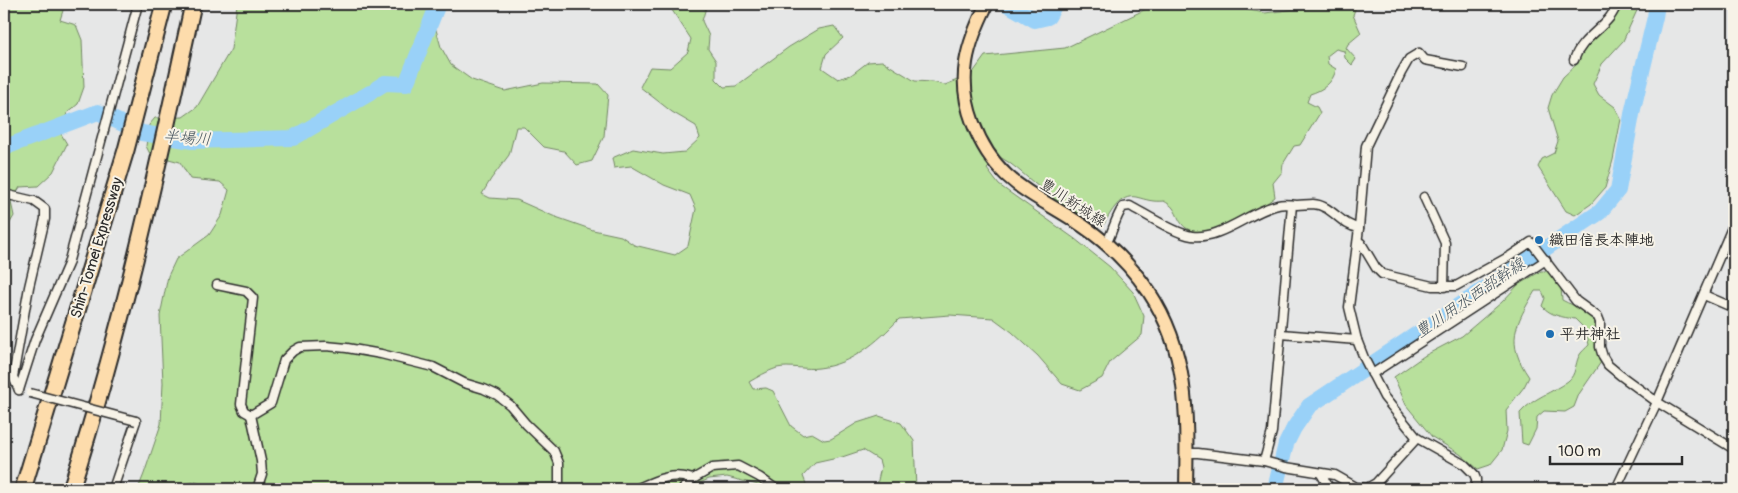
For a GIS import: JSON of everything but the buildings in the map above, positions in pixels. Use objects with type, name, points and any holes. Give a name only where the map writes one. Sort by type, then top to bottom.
[{"type":"highway","name":"Shin-Tomei Expressway","points":[[23,489],[126,150],[164,4]]},
{"type":"highway","points":[[72,489],[121,315],[157,174],[194,4]]},
{"type":"main road","name":"豊川新城線","points":[[987,4],[966,55],[964,80],[967,107],[978,136],[999,170],[1039,200],[1082,226],[1106,244],[1131,269],[1149,292],[1172,336],[1184,380],[1187,407],[1186,489]]},
{"type":"street","points":[[19,390],[35,340],[68,264],[138,4]]},
{"type":"street","points":[[1574,60],[1585,41],[1609,18],[1618,4]]},
{"type":"street","points":[[1463,67],[1425,60],[1419,53],[1409,59],[1400,73],[1366,146],[1358,240],[1349,307],[1357,340],[1375,383],[1384,397],[1416,438],[1465,465],[1474,474],[1476,489]]},
{"type":"street","points":[[4,194],[34,201],[45,209],[46,219],[29,287],[13,377],[19,390],[136,421],[113,489]]},
{"type":"street","points":[[1424,197],[1444,243],[1444,287]]},
{"type":"street","points":[[1106,244],[1113,231],[1118,214],[1123,207],[1130,206],[1190,236],[1201,237],[1215,234],[1249,216],[1278,205],[1314,204],[1329,210],[1344,223],[1354,228],[1359,228]]},
{"type":"street","points":[[1268,463],[1292,205]]},
{"type":"street","points":[[1616,489],[1657,402],[1734,224]]},
{"type":"street","points":[[1358,240],[1382,274],[1444,287],[1456,286],[1531,242],[1536,246],[1576,301],[1598,317],[1602,357],[1608,365],[1620,376],[1657,402],[1734,449]]},
{"type":"street","points":[[1371,372],[1544,258]]},
{"type":"street","points":[[216,285],[246,291],[253,298],[241,404],[244,411],[251,415],[261,460],[262,474],[257,489]]},
{"type":"street","points":[[1704,295],[1734,308]]},
{"type":"street","points":[[1281,334],[1357,340]]},
{"type":"street","points":[[251,415],[271,403],[284,360],[300,347],[326,346],[381,354],[433,367],[464,383],[497,395],[510,405],[526,424],[554,451],[559,463],[560,489]]},
{"type":"street","points":[[1186,453],[1268,463],[1321,474],[1336,475],[1356,486],[1366,488],[1376,483],[1416,438]]},
{"type":"street","points":[[683,489],[693,479],[712,468],[738,466],[776,489]]},
{"type":"street","points":[[1321,474],[1330,489]]},
{"type":"street","points":[[636,489],[663,477],[683,476],[693,479]]},
{"type":"green space","points":[[4,4],[65,4],[60,20],[76,25],[82,40],[84,87],[78,104],[67,113],[61,134],[67,144],[53,172],[38,186],[20,187],[11,202],[14,216],[4,233]]},
{"type":"green space","points":[[237,4],[432,4],[430,9],[441,47],[451,65],[472,80],[505,91],[543,83],[598,84],[608,95],[604,136],[592,161],[577,165],[564,151],[544,147],[524,127],[516,127],[509,155],[482,194],[490,198],[517,200],[553,216],[593,230],[621,236],[634,245],[675,255],[688,246],[696,209],[690,195],[664,185],[631,166],[614,168],[612,158],[633,149],[663,154],[685,152],[700,138],[696,126],[672,112],[640,87],[650,67],[670,68],[688,52],[691,39],[668,4],[707,4],[702,21],[709,36],[708,49],[716,61],[716,79],[724,87],[736,86],[789,47],[819,29],[834,26],[843,38],[826,54],[822,68],[838,79],[851,75],[868,62],[882,61],[915,81],[945,85],[972,74],[985,56],[1065,48],[1144,10],[1167,4],[1216,4],[1265,13],[1296,9],[1314,4],[1357,4],[1353,15],[1361,33],[1346,48],[1356,59],[1352,65],[1345,58],[1344,51],[1336,49],[1327,56],[1328,64],[1336,69],[1335,74],[1327,85],[1310,94],[1307,102],[1317,107],[1320,113],[1300,145],[1294,146],[1283,164],[1282,172],[1273,183],[1275,197],[1235,221],[1210,231],[1193,231],[1186,228],[1172,207],[1164,201],[1153,201],[1136,197],[1125,198],[1121,201],[1113,209],[1104,224],[1085,217],[1058,202],[1000,157],[987,169],[999,185],[1075,239],[1110,267],[1133,292],[1144,316],[1142,335],[1110,362],[1102,378],[1080,390],[1062,384],[1038,356],[1012,332],[993,318],[950,315],[899,319],[873,344],[842,362],[819,368],[777,368],[749,382],[753,389],[766,388],[773,391],[791,426],[803,435],[812,433],[824,440],[831,439],[857,423],[879,416],[901,423],[914,441],[916,489],[876,489],[881,467],[879,460],[863,450],[815,463],[803,476],[808,489],[770,489],[727,477],[709,479],[686,489],[216,489],[195,482],[173,486],[170,489],[138,489],[161,424],[163,383],[160,316],[168,276],[176,259],[209,235],[222,215],[229,190],[220,182],[190,179],[180,162],[150,154],[146,146],[149,125],[155,118],[183,117],[197,107],[231,49]]},
{"type":"green space","points":[[1624,4],[1640,4],[1623,41],[1602,64],[1593,84],[1599,95],[1615,107],[1621,119],[1613,160],[1605,188],[1591,204],[1575,215],[1566,211],[1538,167],[1542,159],[1554,153],[1558,141],[1548,108],[1552,95],[1563,77],[1578,63],[1580,52]]},
{"type":"green space","points":[[1541,271],[1548,271],[1561,288],[1562,300],[1584,310],[1590,315],[1596,327],[1601,362],[1579,394],[1574,407],[1565,412],[1544,411],[1537,417],[1536,429],[1528,445],[1522,443],[1520,413],[1537,399],[1571,379],[1579,356],[1589,345],[1586,330],[1575,319],[1557,316],[1549,312],[1542,306],[1545,298],[1542,291],[1535,291],[1518,324],[1515,343],[1517,354],[1529,377],[1524,387],[1506,410],[1507,431],[1502,450],[1490,465],[1478,469],[1460,454],[1432,437],[1406,405],[1394,377],[1424,356],[1462,336],[1502,302],[1518,285]]},
{"type":"waterway","name":"半場川","points":[[377,88],[385,83],[406,84],[438,4]]},
{"type":"waterway","name":"半場川","points":[[1007,4],[1035,20],[1048,17],[1055,4]]},
{"type":"waterway","name":"豊川用水西部幹線","points":[[1275,489],[1286,444],[1309,406],[1600,212],[1618,190],[1633,109],[1657,4]]},
{"type":"waterway","name":"半場川","points":[[4,145],[11,145],[98,112],[142,133],[192,141],[293,138],[370,93]]},
{"type":"place","name":"織田信長本陣地","points":[[1539,240]]},
{"type":"place","name":"平井神社","points":[[1550,334]]}]
